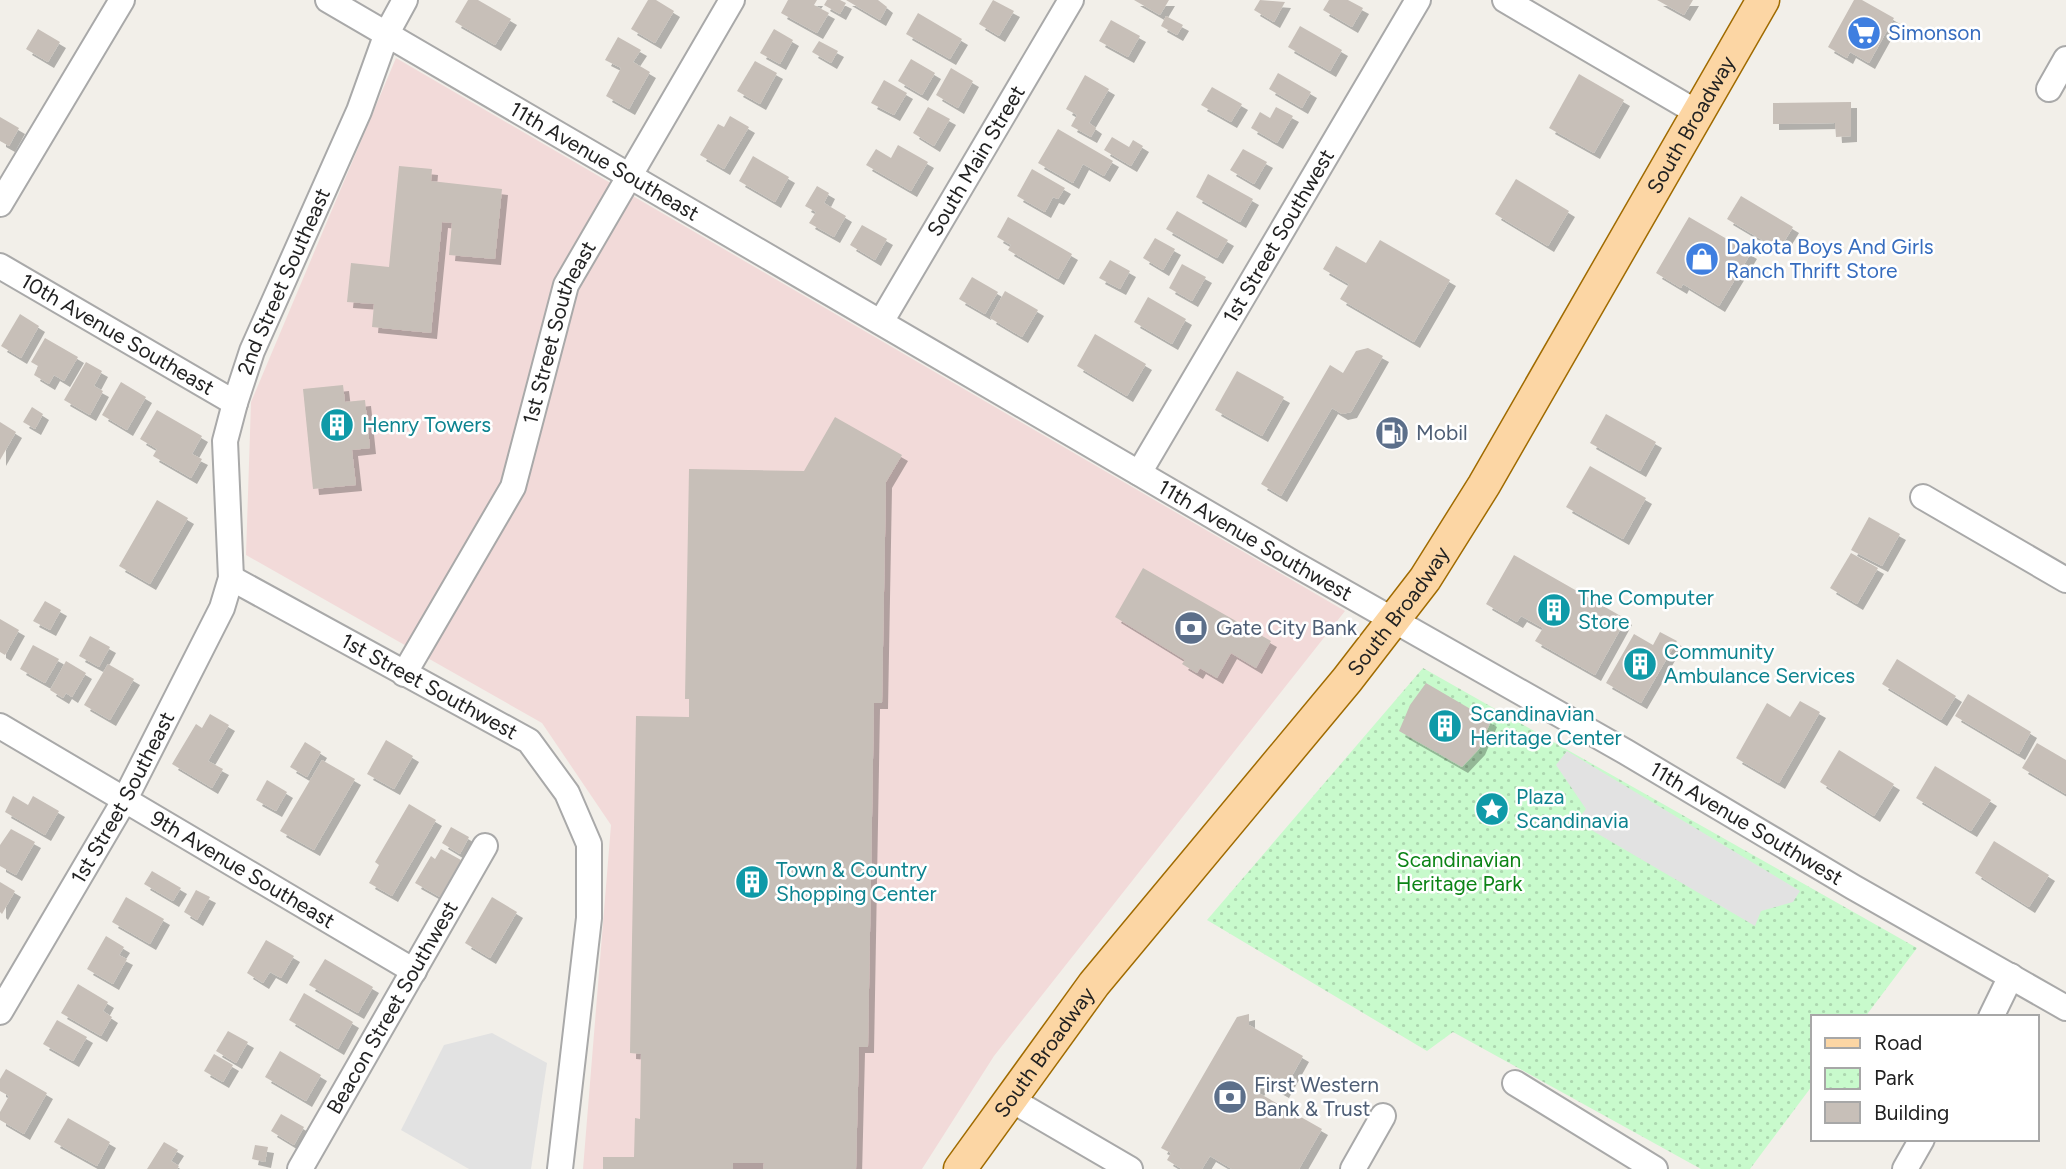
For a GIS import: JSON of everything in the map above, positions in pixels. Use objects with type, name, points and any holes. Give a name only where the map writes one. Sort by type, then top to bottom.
[{"type":"main road","name":"South Broadway","points":[[960,1169],[1094,984],[1347,680],[1425,579],[1467,512],[1763,0]]},
{"type":"street","points":[[0,204],[122,0]]},
{"type":"street","name":"11th Avenue Southeast","points":[[328,0],[881,322]]},
{"type":"street","name":"2nd Street Southeast","points":[[232,578],[225,441],[235,403],[253,351],[359,111],[387,33],[405,0]]},
{"type":"street","name":"1st Street Southeast","points":[[404,674],[513,487],[566,285],[732,0]]},
{"type":"street","name":"South Main Street","points":[[881,322],[1071,0]]},
{"type":"street","name":"1st Street Southwest","points":[[1139,472],[1155,450],[1418,0]]},
{"type":"street","points":[[1505,0],[1698,113]]},
{"type":"street","points":[[2049,89],[2066,59]]},
{"type":"street","name":"10th Avenue Southeast","points":[[0,266],[235,403]]},
{"type":"street","name":"11th Avenue Southwest","points":[[881,322],[2066,1008]]},
{"type":"street","points":[[1923,497],[2066,580]]},
{"type":"street","name":"1st Street Southeast","points":[[0,1012],[124,801],[222,608],[232,578]]},
{"type":"street","name":"1st Street Southwest","points":[[232,578],[529,741],[567,793],[589,844],[589,918],[560,1169]]},
{"type":"street","name":"9th Avenue Southeast","points":[[0,726],[414,971]]},
{"type":"street","name":"Beacon Street Southwest","points":[[300,1169],[485,846]]},
{"type":"street","points":[[1992,1015],[2011,976]]},
{"type":"street","points":[[1515,1083],[1641,1166]]},
{"type":"street","points":[[1010,1099],[1130,1169]]},
{"type":"street","points":[[1353,1169],[1384,1116]]},
{"type":"street","points":[[1905,1169],[1921,1141]]},
{"type":"shaded area","points":[[396,58],[1345,611],[994,1056],[922,1169],[583,1169],[611,825],[542,723],[246,555],[251,402]]},
{"type":"shaded area","points":[[1567,751],[1800,891],[1793,902],[1761,911],[1755,926],[1576,821],[1586,809],[1556,765]]},
{"type":"shaded area","points":[[492,1033],[547,1063],[531,1169],[469,1169],[401,1130],[444,1045]]},
{"type":"green space","name":"Scandinavian Heritage Park","points":[[1423,668],[1917,948],[1867,1015],[1811,1015],[1811,1087],[1750,1169],[1701,1169],[1453,1032],[1427,1051],[1207,920]]},
{"type":"building","points":[[468,0],[478,0],[511,19],[495,45],[455,22]]},
{"type":"building","points":[[648,0],[656,0],[674,11],[655,43],[631,29]]},
{"type":"building","points":[[788,0],[817,0],[814,5],[829,13],[817,33],[781,13]]},
{"type":"building","points":[[827,0],[846,3],[840,14],[824,5]]},
{"type":"building","points":[[846,0],[878,0],[887,7],[880,20]]},
{"type":"building","points":[[993,0],[1014,11],[999,36],[979,24]]},
{"type":"building","points":[[1134,0],[1169,0],[1160,15]]},
{"type":"building","points":[[1260,0],[1285,2],[1274,22],[1254,10]]},
{"type":"building","points":[[1329,0],[1348,0],[1363,8],[1352,27],[1323,10]]},
{"type":"building","points":[[1657,0],[1693,0],[1684,15]]},
{"type":"building","points":[[1854,0],[1862,0],[1894,18],[1869,63],[1850,52],[1847,58],[1828,47]]},
{"type":"building","points":[[918,13],[962,39],[950,59],[906,34]]},
{"type":"building","points":[[1166,16],[1183,25],[1177,35],[1161,26]]},
{"type":"building","points":[[1111,20],[1140,36],[1128,57],[1099,41]]},
{"type":"building","points":[[1300,26],[1342,50],[1330,71],[1288,47]]},
{"type":"building","points":[[38,29],[60,42],[48,62],[26,49]]},
{"type":"building","points":[[774,29],[793,40],[780,64],[760,53]]},
{"type":"building","points":[[618,37],[641,50],[633,62],[650,72],[629,109],[606,96],[621,68],[605,60]]},
{"type":"building","points":[[819,41],[838,51],[831,63],[812,52]]},
{"type":"building","points":[[911,59],[935,73],[922,95],[898,81]]},
{"type":"building","points":[[755,61],[777,73],[760,104],[737,91]]},
{"type":"building","points":[[951,68],[973,81],[958,108],[936,95]]},
{"type":"building","points":[[1278,73],[1311,92],[1302,108],[1269,89]]},
{"type":"building","points":[[1579,74],[1624,100],[1594,153],[1549,128]]},
{"type":"building","points":[[1085,75],[1109,89],[1089,123],[1096,128],[1091,137],[1071,126],[1077,115],[1066,109]]},
{"type":"building","points":[[884,80],[907,93],[894,115],[871,103]]},
{"type":"building","points":[[1212,87],[1242,104],[1231,122],[1201,105]]},
{"type":"building","points":[[1851,102],[1851,136],[1836,137],[1835,123],[1773,124],[1773,103]]},
{"type":"building","points":[[928,107],[950,119],[934,146],[913,133]]},
{"type":"building","points":[[1276,107],[1293,116],[1277,143],[1251,128],[1260,112],[1270,118]]},
{"type":"building","points":[[730,116],[749,127],[724,169],[700,155],[718,124],[724,127]]},
{"type":"building","points":[[0,117],[19,128],[9,146],[0,141]]},
{"type":"building","points":[[1058,129],[1113,161],[1104,176],[1083,164],[1073,183],[1038,163]]},
{"type":"building","points":[[1112,137],[1129,147],[1133,140],[1143,146],[1131,166],[1104,150]]},
{"type":"building","points":[[898,145],[928,162],[911,191],[866,165],[876,149],[891,158]]},
{"type":"building","points":[[1243,149],[1267,162],[1254,184],[1230,170]]},
{"type":"building","points":[[753,156],[789,177],[775,202],[739,181]]},
{"type":"building","points":[[399,166],[432,169],[431,181],[502,189],[495,259],[449,255],[452,223],[442,222],[431,333],[372,327],[374,304],[347,302],[351,263],[389,267]]},
{"type":"building","points":[[1032,169],[1065,188],[1058,199],[1053,197],[1045,212],[1017,196]]},
{"type":"building","points":[[1208,174],[1253,199],[1240,222],[1196,197]]},
{"type":"building","points":[[1516,179],[1569,211],[1548,246],[1495,214]]},
{"type":"building","points":[[817,186],[829,193],[824,203],[846,216],[834,237],[809,223],[816,212],[805,206]]},
{"type":"building","points":[[1741,196],[1793,227],[1779,250],[1727,219]]},
{"type":"building","points":[[1177,211],[1228,240],[1217,258],[1166,229]]},
{"type":"building","points":[[1008,217],[1072,254],[1058,279],[1008,250],[1011,245],[997,237]]},
{"type":"building","points":[[1689,217],[1751,253],[1719,306],[1683,284],[1681,288],[1656,273]]},
{"type":"building","points":[[862,225],[887,239],[875,260],[850,245]]},
{"type":"building","points":[[1155,238],[1175,249],[1163,270],[1143,258]]},
{"type":"building","points":[[1380,240],[1450,280],[1414,342],[1340,299],[1349,284],[1323,269],[1336,246],[1366,263]]},
{"type":"building","points":[[1110,260],[1130,271],[1120,289],[1099,278]]},
{"type":"building","points":[[1182,264],[1206,277],[1192,301],[1169,288]]},
{"type":"building","points":[[972,277],[998,292],[985,314],[959,299]]},
{"type":"building","points":[[1005,291],[1038,310],[1022,337],[990,318]]},
{"type":"building","points":[[1148,297],[1186,319],[1172,344],[1134,322]]},
{"type":"building","points":[[20,314],[39,326],[21,358],[1,346]]},
{"type":"building","points":[[1095,334],[1146,364],[1127,396],[1077,366]]},
{"type":"building","points":[[45,338],[78,357],[64,381],[54,375],[49,384],[34,375],[38,366],[31,362]]},
{"type":"building","points":[[1368,348],[1383,356],[1351,412],[1342,414],[1332,408],[1281,496],[1261,484],[1330,365],[1343,373],[1356,351]]},
{"type":"building","points":[[86,362],[102,371],[94,386],[103,391],[90,415],[64,400]]},
{"type":"building","points":[[1237,371],[1284,397],[1262,436],[1215,410]]},
{"type":"building","points":[[121,382],[146,397],[127,430],[102,415]]},
{"type":"building","name":"Henry Towers","points":[[343,385],[345,402],[365,400],[370,448],[352,450],[356,485],[313,489],[303,389]]},
{"type":"building","points":[[32,407],[43,414],[35,429],[23,422]]},
{"type":"building","points":[[157,410],[202,436],[192,454],[202,459],[191,478],[153,456],[157,449],[140,439]]},
{"type":"building","points":[[1606,414],[1656,442],[1640,471],[1590,443]]},
{"type":"building","name":"Town & Country Shopping Center","points":[[835,417],[902,455],[886,482],[882,703],[874,703],[868,1047],[859,1047],[856,1169],[763,1169],[764,1163],[733,1163],[733,1169],[603,1169],[603,1157],[634,1157],[635,1118],[640,1119],[641,1054],[630,1053],[636,716],[689,717],[689,699],[685,699],[689,469],[804,471]]},
{"type":"building","points":[[0,422],[16,432],[0,460]]},
{"type":"building","points":[[1590,466],[1646,498],[1623,539],[1566,507]]},
{"type":"building","points":[[157,500],[188,518],[150,584],[119,566]]},
{"type":"building","points":[[1869,517],[1900,534],[1882,566],[1851,550]]},
{"type":"building","points":[[1851,553],[1878,568],[1857,604],[1830,588]]},
{"type":"building","name":"The Computer Store","points":[[1514,555],[1626,619],[1595,675],[1535,641],[1543,628],[1521,616],[1517,622],[1486,604]]},
{"type":"building","name":"Gate City Bank","points":[[1143,568],[1271,641],[1256,668],[1231,653],[1217,678],[1200,668],[1197,673],[1182,664],[1185,660],[1115,617]]},
{"type":"building","points":[[45,601],[61,610],[50,630],[33,621]]},
{"type":"building","points":[[0,619],[19,630],[5,655],[0,652]]},
{"type":"building","name":"Community Ambulance Services","points":[[1660,632],[1677,641],[1641,703],[1606,683],[1634,634],[1653,645]]},
{"type":"building","points":[[90,636],[110,647],[99,667],[79,656]]},
{"type":"building","points":[[33,645],[59,659],[45,683],[20,669]]},
{"type":"building","points":[[1897,659],[1956,696],[1941,720],[1882,684]]},
{"type":"building","points":[[66,661],[86,673],[72,697],[66,693],[63,698],[50,690]]},
{"type":"building","points":[[108,664],[134,679],[110,720],[84,705]]},
{"type":"building","name":"Scandinavian Heritage Center","points":[[1426,683],[1491,721],[1479,749],[1462,767],[1399,731],[1410,705]]},
{"type":"building","points":[[1968,694],[2031,732],[2019,754],[1955,716]]},
{"type":"building","points":[[1800,701],[1820,712],[1779,783],[1736,758],[1767,703],[1790,717]]},
{"type":"building","points":[[210,714],[229,725],[208,761],[223,769],[212,788],[172,764],[196,724],[202,728]]},
{"type":"building","points":[[386,740],[413,756],[394,789],[367,774]]},
{"type":"building","points":[[305,742],[321,752],[307,777],[290,767]]},
{"type":"building","points":[[2037,743],[2066,760],[2066,794],[2022,768]]},
{"type":"building","points":[[1839,750],[1894,784],[1874,816],[1820,782]]},
{"type":"building","points":[[322,760],[355,779],[314,850],[280,831]]},
{"type":"building","points":[[1935,766],[1991,800],[1971,831],[1916,798]]},
{"type":"building","points":[[267,780],[287,792],[276,811],[256,800]]},
{"type":"building","points":[[13,796],[28,805],[33,796],[59,811],[45,835],[5,812]]},
{"type":"building","points":[[409,804],[436,820],[392,896],[369,883],[379,865],[375,862]]},
{"type":"building","points":[[451,827],[469,837],[460,854],[442,843]]},
{"type":"building","points":[[11,829],[35,842],[16,875],[0,866],[0,845]]},
{"type":"building","points":[[1994,841],[2049,875],[2029,907],[1975,873]]},
{"type":"building","points":[[441,849],[461,860],[440,897],[415,883],[431,856],[435,859]]},
{"type":"building","points":[[152,871],[181,888],[173,901],[144,884]]},
{"type":"building","points":[[0,882],[15,891],[2,914],[0,912]]},
{"type":"building","points":[[196,890],[210,897],[197,920],[184,912]]},
{"type":"building","points":[[126,897],[164,919],[150,944],[112,922]]},
{"type":"building","points":[[492,897],[517,912],[490,958],[465,943]]},
{"type":"building","points":[[106,936],[124,947],[119,955],[127,959],[113,984],[87,969]]},
{"type":"building","points":[[266,940],[294,956],[281,978],[270,972],[263,983],[247,973]]},
{"type":"building","points":[[325,959],[373,987],[358,1013],[309,985]]},
{"type":"building","points":[[78,984],[108,1002],[103,1011],[112,1017],[101,1036],[61,1013]]},
{"type":"building","points":[[304,993],[353,1022],[338,1049],[289,1020]]},
{"type":"building","points":[[1249,1014],[1249,1025],[1303,1056],[1283,1092],[1263,1081],[1257,1092],[1322,1129],[1299,1169],[1232,1169],[1210,1156],[1202,1169],[1182,1169],[1167,1160],[1171,1153],[1161,1148],[1237,1017]]},
{"type":"building","points":[[57,1020],[87,1037],[73,1061],[43,1044]]},
{"type":"building","points":[[228,1031],[248,1042],[236,1063],[216,1051]]},
{"type":"building","points":[[280,1051],[321,1075],[306,1101],[265,1077]]},
{"type":"building","points":[[214,1054],[233,1065],[223,1082],[204,1071]]},
{"type":"building","points":[[6,1069],[47,1093],[24,1134],[0,1120],[0,1112],[9,1096],[0,1091],[0,1079]]},
{"type":"building","points":[[281,1114],[304,1127],[294,1145],[271,1131]]},
{"type":"building","points":[[68,1118],[110,1142],[97,1166],[54,1142]]},
{"type":"building","points":[[164,1142],[178,1150],[171,1161],[179,1166],[177,1169],[147,1169]]},
{"type":"building","points":[[255,1145],[268,1147],[265,1162],[252,1159]]},
{"type":"place","name":"Simonson","points":[[1864,33]]},
{"type":"place","name":"Dakota Boys And Girls Ranch Thrift Store","points":[[1702,259]]},
{"type":"place","name":"Henry Towers","points":[[337,425]]},
{"type":"place","name":"Mobil","points":[[1392,433]]},
{"type":"place","name":"The Computer Store","points":[[1554,610]]},
{"type":"place","name":"Gate City Bank","points":[[1191,628]]},
{"type":"place","name":"Community Ambulance Services","points":[[1640,664]]},
{"type":"place","name":"Scandinavian Heritage Center","points":[[1445,726]]},
{"type":"place","name":"Plaza Scandinavia","points":[[1492,809]]},
{"type":"place","name":"Town & Country Shopping Center","points":[[752,882]]},
{"type":"place","name":"First Western Bank & Trust","points":[[1230,1097]]}]
